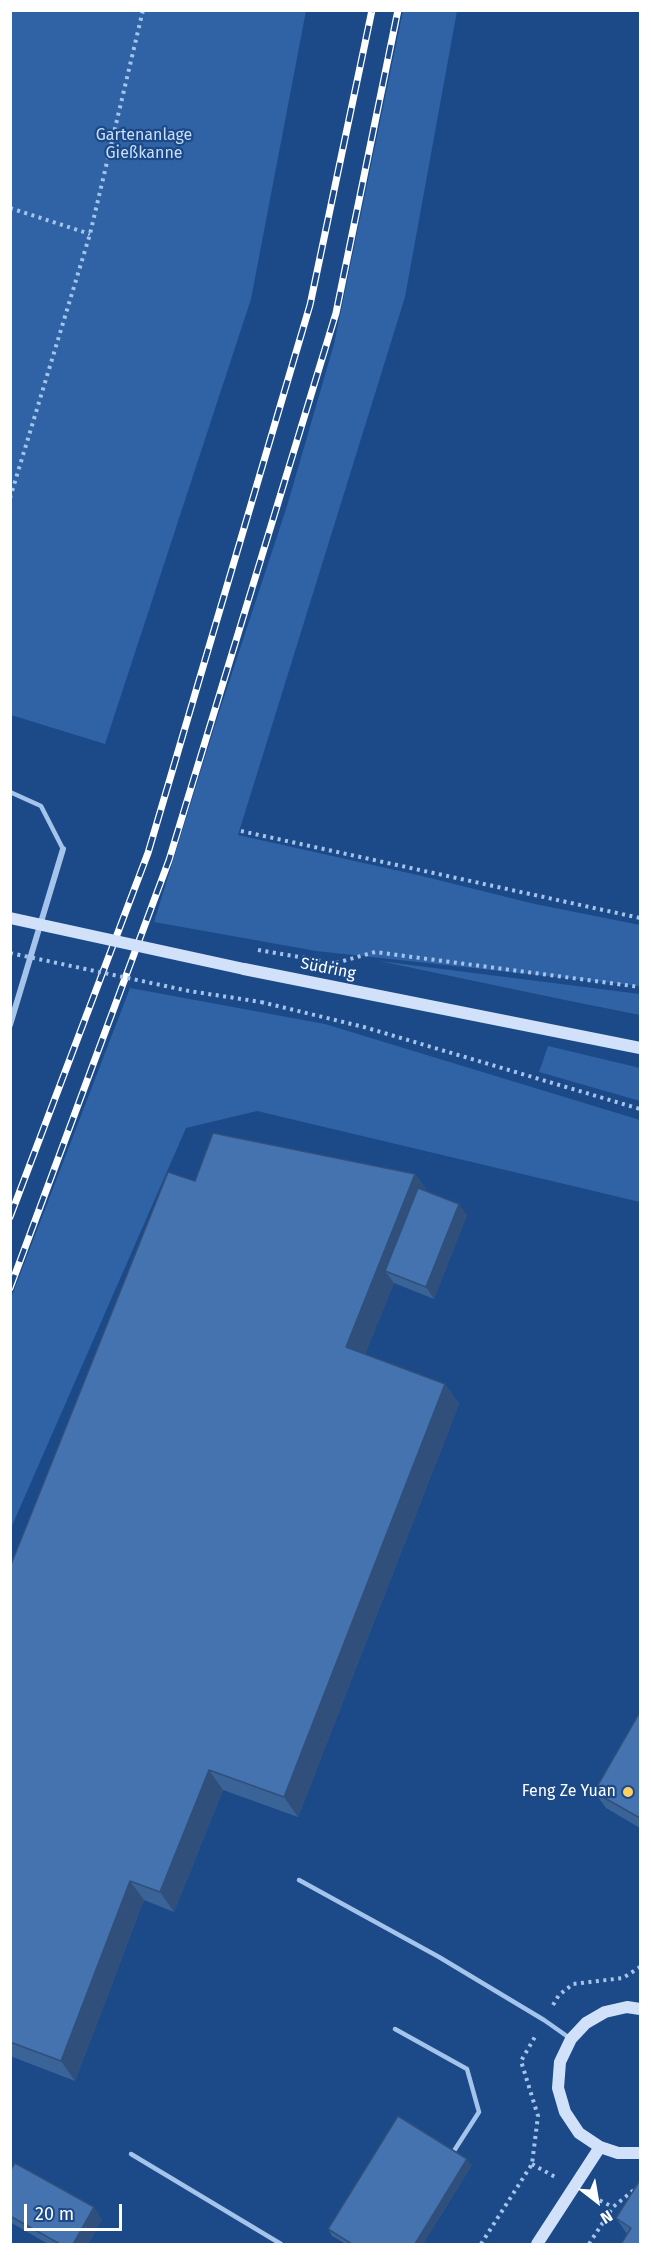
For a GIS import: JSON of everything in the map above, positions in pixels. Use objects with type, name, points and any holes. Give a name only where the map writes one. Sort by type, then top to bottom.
[{"type":"street","points":[[10,1024],[63,849]]},
{"type":"street","name":"Südring","points":[[10,918],[244,969],[640,1047]]},
{"type":"street","points":[[640,2009],[627,2007],[605,2012],[586,2023],[571,2039],[560,2062],[558,2088],[565,2112],[579,2133],[600,2147],[618,2153],[640,2153]]},
{"type":"street","points":[[537,2244],[600,2147]]},
{"type":"lane","points":[[10,792],[41,806],[63,849]]},
{"type":"lane","points":[[299,1880],[444,1960],[544,2020],[571,2039]]},
{"type":"lane","points":[[395,2029],[467,2069],[479,2112],[449,2158]]},
{"type":"lane","points":[[131,2154],[281,2244]]},
{"type":"path","points":[[10,498],[90,234],[143,10]]},
{"type":"path","points":[[10,208],[90,234]]},
{"type":"path","points":[[241,831],[640,918]]},
{"type":"path","points":[[334,963],[375,952],[640,987]]},
{"type":"path","points":[[10,953],[189,991],[261,1002],[364,1027],[640,1109]]},
{"type":"path","points":[[482,2244],[532,2164]]},
{"type":"path","points":[[589,2244],[612,2207],[640,2185]]},
{"type":"green space","name":"Gartenanlage Gießkanne","points":[[11,10],[306,11],[251,299],[105,744],[11,715]]},
{"type":"green space","points":[[403,11],[457,11],[405,297],[238,835],[535,904],[640,925],[640,986],[316,951],[154,922],[214,728],[287,506],[334,344]]},
{"type":"green space","points":[[379,961],[640,994],[640,1015],[565,1000]]},
{"type":"green space","points":[[130,988],[325,1024],[640,1120],[640,1202],[257,1111],[186,1128],[11,1528],[11,1298]]},
{"type":"green space","points":[[548,1046],[640,1068],[640,1101],[539,1072]]},
{"type":"building","points":[[213,1133],[415,1174],[346,1347],[445,1384],[284,1797],[209,1770],[160,1892],[130,1881],[61,2061],[10,2042],[10,1567],[168,1172],[195,1181]]},
{"type":"building","points":[[418,1188],[459,1204],[426,1287],[385,1271]]},
{"type":"building","points":[[640,1712],[640,1818],[594,1792]]},
{"type":"building","points":[[398,2116],[467,2159],[415,2244],[352,2244],[328,2229]]},
{"type":"building","points":[[15,2163],[94,2207],[73,2244],[60,2244],[10,2216],[10,2171]]},
{"type":"building","points":[[640,2180],[640,2244],[621,2244],[631,2228],[616,2218]]},
{"type":"railway","points":[[10,1217],[148,853],[310,305],[372,10]]},
{"type":"railway","points":[[10,1288],[169,860],[336,313],[398,10]]},
{"type":"place","name":"Feng Ze Yuan","points":[[628,1792]]}]
